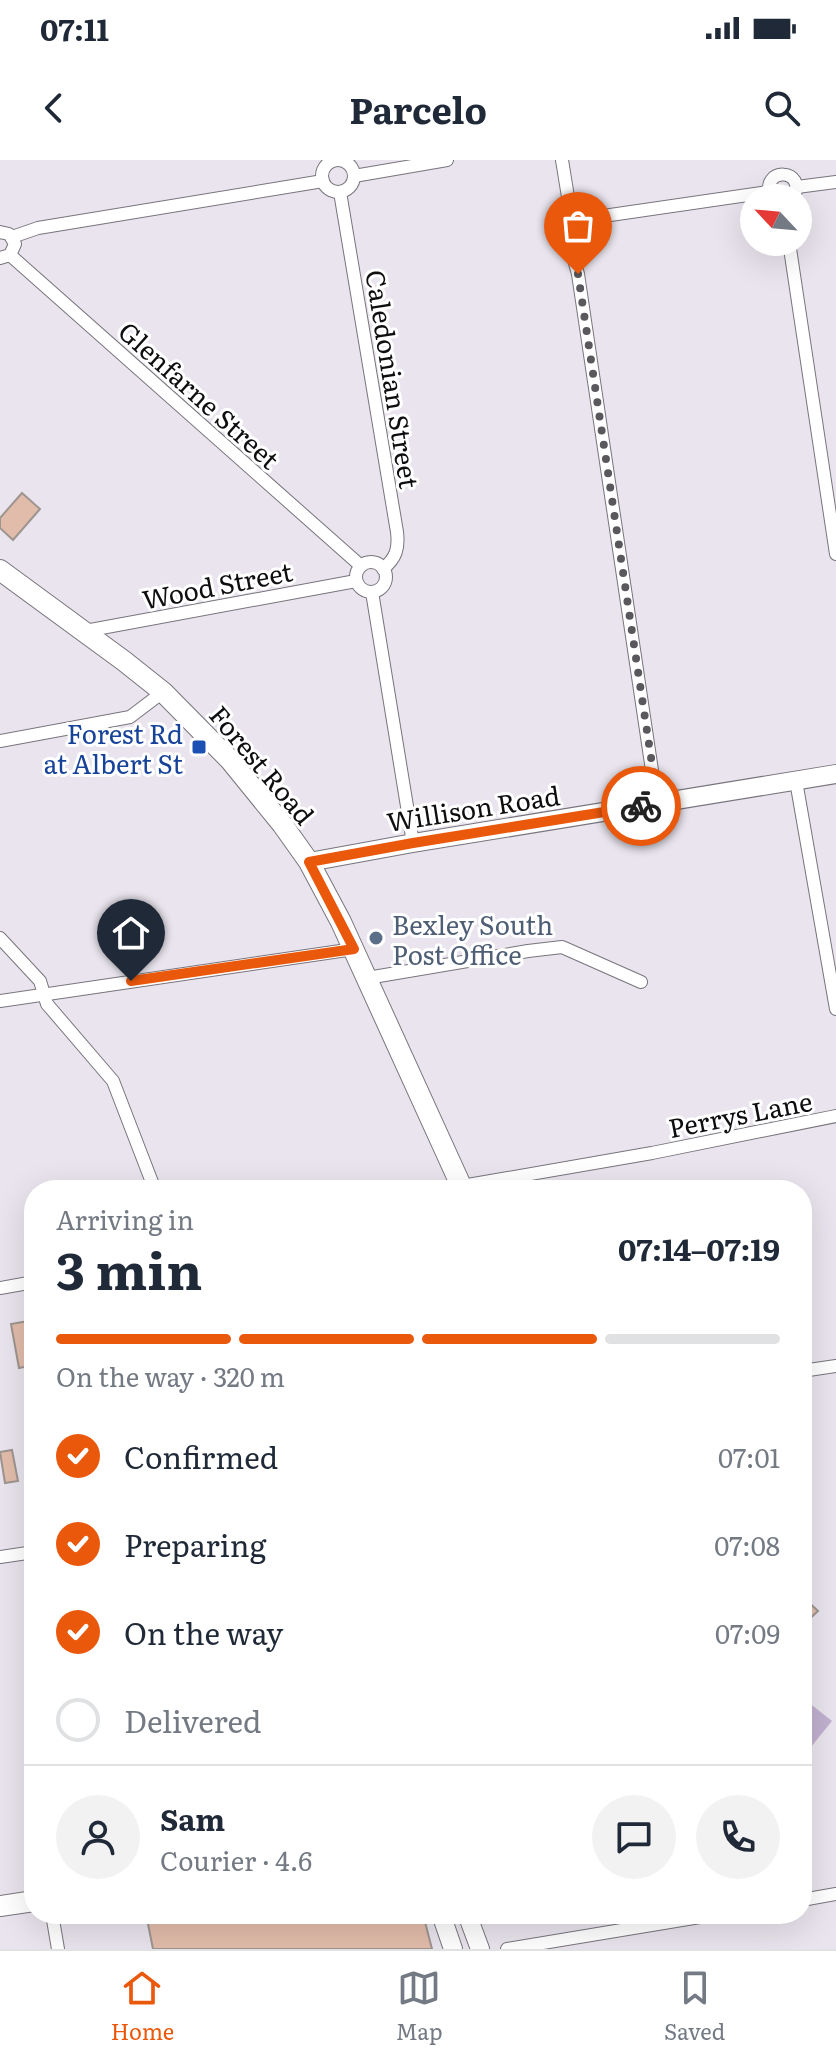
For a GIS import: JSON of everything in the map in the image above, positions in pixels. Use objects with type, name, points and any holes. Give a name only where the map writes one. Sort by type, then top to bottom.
[{"type":"main road","name":"Forest Road","points":[[0,570],[163,692],[230,760],[282,824],[309,862],[354,949],[458,1180]]},
{"type":"main road","name":"Willison Road","points":[[309,862],[836,774]]},
{"type":"main road","points":[[0,1906],[24,1902]]},
{"type":"main road","points":[[444,1924],[453,1949]]},
{"type":"main road","points":[[471,1924],[480,1949]]},
{"type":"street","points":[[354,176],[447,160]]},
{"type":"street","points":[[562,160],[568,197],[576,220],[571,249],[578,274],[657,804]]},
{"type":"street","points":[[333,161],[347,163],[353,171],[348,188],[340,192],[331,191],[323,181],[324,169],[333,161]]},
{"type":"street","points":[[769,184],[780,169],[793,179],[794,184]]},
{"type":"street","points":[[5,256],[14,248],[6,234],[323,181]]},
{"type":"street","points":[[812,188],[836,182]]},
{"type":"street","name":"Caledonian Street","points":[[340,192],[397,532],[397,552],[383,569]]},
{"type":"street","points":[[576,220],[740,199]]},
{"type":"street","name":"Glenfarne Street","points":[[5,256],[361,566]]},
{"type":"street","points":[[791,256],[836,554]]},
{"type":"street","points":[[370,562],[383,569],[386,578],[381,587],[372,592],[362,589],[356,581],[361,566],[370,562]]},
{"type":"street","name":"Wood Street","points":[[85,631],[356,581]]},
{"type":"street","points":[[372,592],[413,843]]},
{"type":"street","points":[[0,741],[130,717],[163,692]]},
{"type":"street","points":[[796,781],[836,1009]]},
{"type":"street","points":[[0,938],[40,981],[47,1004],[113,1081],[151,1180]]},
{"type":"street","points":[[367,978],[562,947],[641,982]]},
{"type":"street","points":[[0,1001],[354,949]]},
{"type":"street","name":"Perrys Lane","points":[[505,1180],[836,1116]]},
{"type":"street","points":[[0,1288],[24,1284]]},
{"type":"street","points":[[812,1370],[836,1366]]},
{"type":"street","points":[[0,1557],[24,1553]]},
{"type":"street","points":[[812,1898],[836,1894]]},
{"type":"street","points":[[54,1924],[58,1949]]},
{"type":"street","points":[[507,1949],[658,1924]]},
{"type":"shaded area","points":[[812,1705],[832,1721],[812,1746]]},
{"type":"building","points":[[22,493],[40,509],[13,540],[0,528],[0,518]]},
{"type":"building","points":[[24,1322],[24,1367],[19,1368],[11,1324]]},
{"type":"building","points":[[12,1450],[18,1481],[5,1483],[0,1452]]},
{"type":"building","points":[[148,1924],[426,1924],[432,1949],[153,1949]]},
{"type":"way so far","points":[[578,274],[655,784],[657,804],[641,806]]},
{"type":"place","name":"Forest Rd at Albert St","points":[[199,747]]},
{"type":"place","name":"Bexley South Post Office","points":[[376,938]]},
{"type":"route","points":[[131,981],[354,949],[309,862],[641,806]]}]
